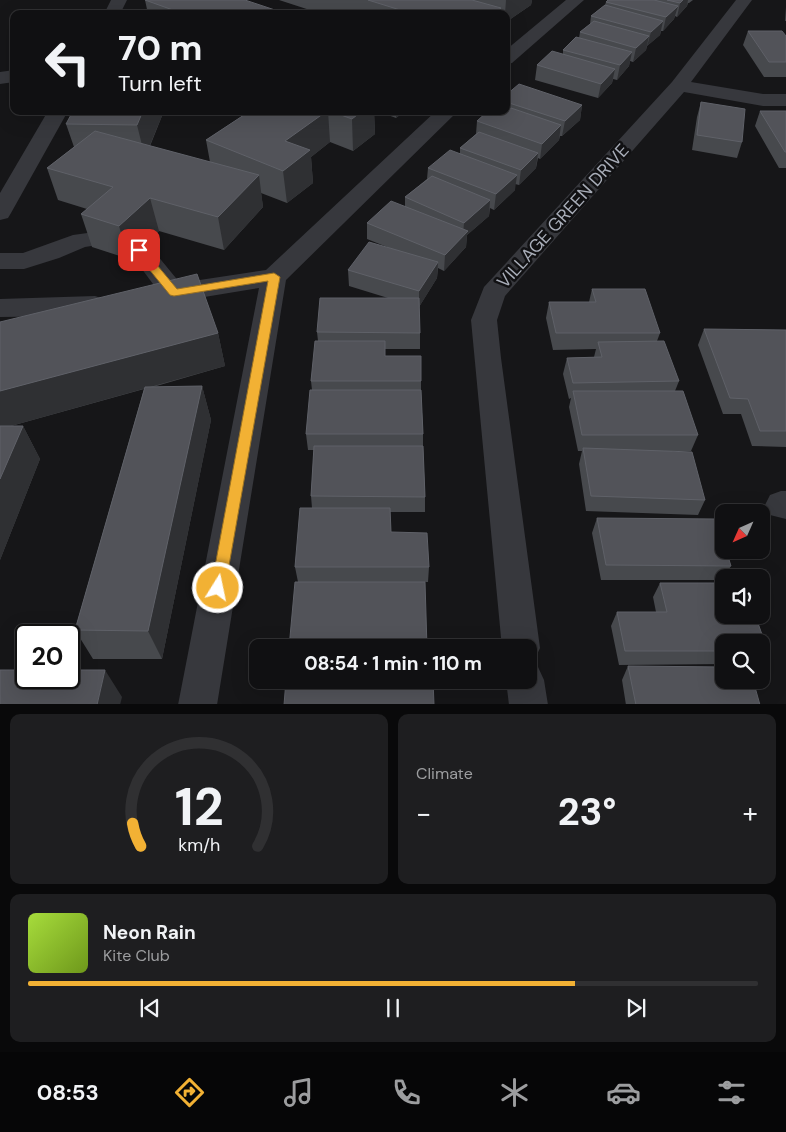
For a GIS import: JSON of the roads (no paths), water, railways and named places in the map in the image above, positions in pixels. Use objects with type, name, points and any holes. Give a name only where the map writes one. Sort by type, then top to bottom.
[{"type":"street","points":[[510,56],[576,0]]},
{"type":"street","name":"VILLAGE GREEN DRIVE","points":[[520,639],[484,320],[493,293],[679,86],[744,0]]},
{"type":"street","points":[[679,86],[763,100],[786,100]]},
{"type":"street","points":[[0,213],[9,179],[55,115]]},
{"type":"street","points":[[0,308],[80,307],[274,277],[444,115]]},
{"type":"street","points":[[0,261],[24,261],[81,240],[102,238]]},
{"type":"street","points":[[139,250],[174,293]]},
{"type":"street","points":[[197,704],[274,277]]},
{"type":"street","points":[[526,689],[528,704]]}]
